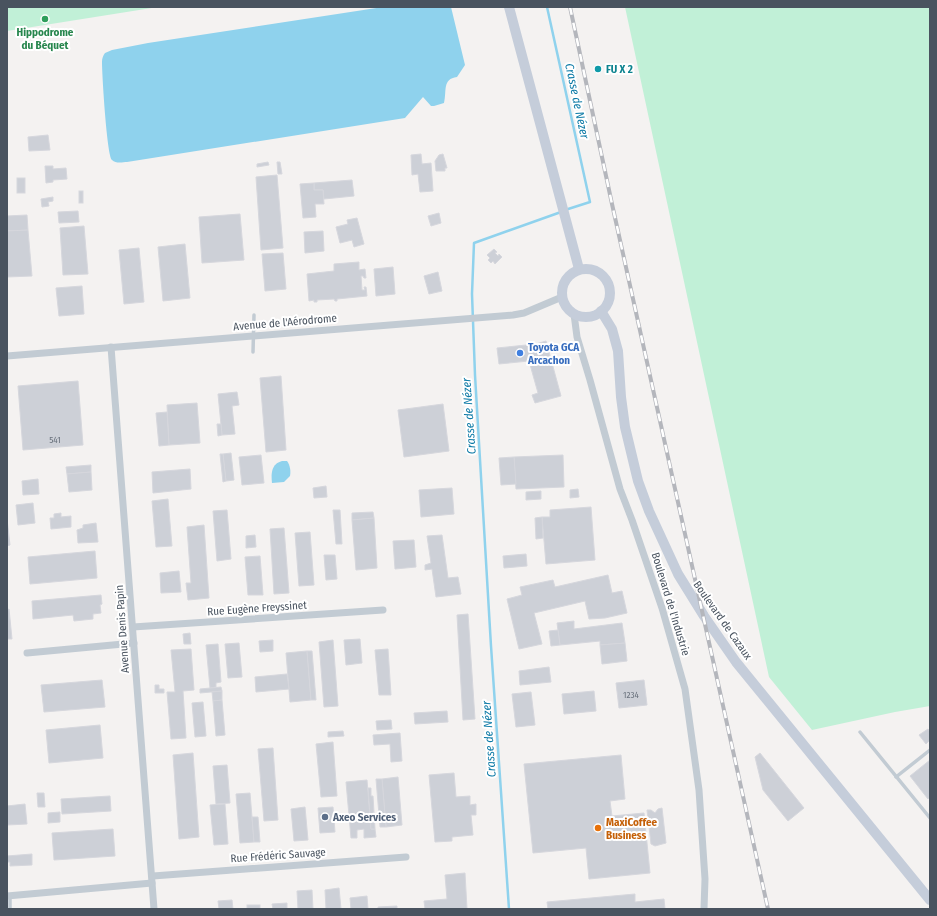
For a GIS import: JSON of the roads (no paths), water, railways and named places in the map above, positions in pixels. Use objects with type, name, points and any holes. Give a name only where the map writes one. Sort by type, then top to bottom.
[{"type":"main road","points":[[509,7],[579,270]]},
{"type":"main road","points":[[587,269],[595,271],[602,275],[607,281],[609,297],[606,305],[595,315],[581,316],[574,314],[569,309],[562,297],[564,283],[573,272],[579,270],[587,269]]},
{"type":"main road","name":"Boulevard de Cazaux","points":[[601,311],[612,329],[618,351],[621,397],[625,427],[638,480],[648,511],[678,574],[704,616],[736,662],[928,899]]},
{"type":"street","name":"Avenue de l'Aérodrome","points":[[7,356],[524,313],[562,297]]},
{"type":"street","name":"Boulevard de l'Industrie","points":[[574,314],[576,337],[590,380],[620,490],[635,528],[657,594],[685,689],[699,790],[705,879],[704,909]]},
{"type":"street","name":"Avenue Denis Papin","points":[[111,347],[154,909]]},
{"type":"street","name":"Rue Eugène Freyssinet","points":[[133,626],[383,610]]},
{"type":"street","points":[[28,653],[134,643]]},
{"type":"street","name":"Rue Frédéric Sauvage","points":[[8,896],[152,879],[406,857]]},
{"type":"lane","points":[[253,352],[254,315]]},
{"type":"lane","points":[[860,732],[930,818]]},
{"type":"lane","points":[[896,777],[930,750]]},
{"type":"lane","points":[[8,896],[10,909]]},
{"type":"water","points":[[383,7],[451,7],[465,65],[457,77],[452,78],[447,83],[444,103],[431,106],[423,97],[405,118],[127,162],[117,162],[112,160],[108,144],[104,97],[102,62],[105,53],[112,50],[148,43]]},
{"type":"water","points":[[287,461],[290,468],[290,476],[284,482],[272,483],[272,470],[278,462]]},
{"type":"waterway","name":"Crasse de Nézer","points":[[547,7],[590,202],[565,210]]},
{"type":"waterway","name":"Crasse de Nézer","points":[[509,909],[491,646],[475,375],[472,294],[474,243],[561,212]]},
{"type":"railway","points":[[570,7],[612,204],[768,909]]},
{"type":"place","name":"Hippodrome du Béquet","points":[[45,19]]},
{"type":"place","name":"FU X 2","points":[[598,69]]},
{"type":"place","name":"Toyota GCA Arcachon","points":[[520,353]]},
{"type":"place","name":"Axeo Services","points":[[325,817]]},
{"type":"place","name":"MaxiCoffee Business","points":[[598,828]]}]
